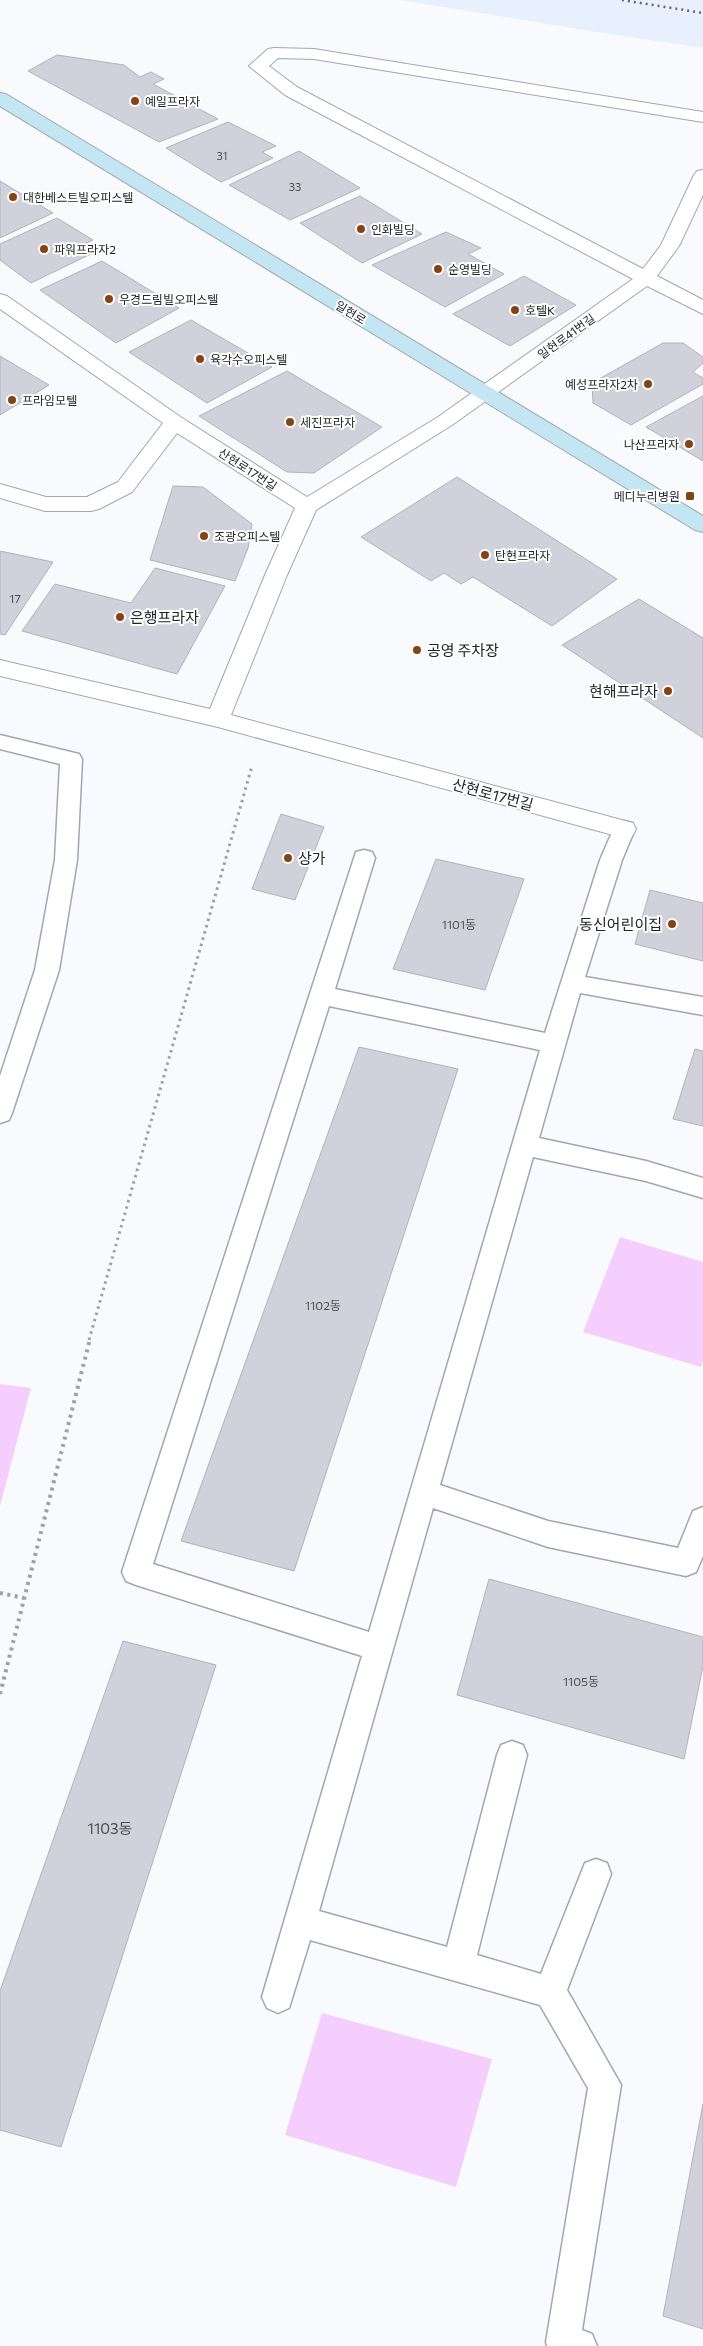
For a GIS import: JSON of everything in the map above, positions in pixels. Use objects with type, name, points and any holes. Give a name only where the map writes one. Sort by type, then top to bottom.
[{"type":"main road","name":"일현로","points":[[0,98],[703,525]]},
{"type":"street","points":[[703,117],[314,54],[274,53],[258,66],[291,91],[703,308]]},
{"type":"street","name":"일현로41번길","points":[[307,506],[485,393],[646,278],[670,246],[703,175]]},
{"type":"street","points":[[683,220],[703,224]]},
{"type":"street","name":"산현로17번길","points":[[0,300],[174,422],[307,506]]},
{"type":"street","points":[[0,492],[45,504],[91,504],[125,487],[174,422]]},
{"type":"street","points":[[218,719],[276,576],[307,506]]},
{"type":"street","name":"산현로17번길","points":[[0,668],[218,719],[624,829]]},
{"type":"lane","points":[[0,742],[71,759],[66,860],[47,970],[0,1113]]},
{"type":"lane","points":[[278,1997],[571,983],[611,860],[624,829]]},
{"type":"lane","points":[[364,858],[136,1572],[378,1648]]},
{"type":"lane","points":[[571,983],[703,1006]]},
{"type":"lane","points":[[321,994],[553,1044]]},
{"type":"lane","points":[[525,1145],[646,1171],[703,1188]]},
{"type":"lane","points":[[424,1492],[548,1534],[686,1563],[703,1520]]},
{"type":"lane","points":[[458,1966],[512,1755]]},
{"type":"lane","points":[[550,1992],[596,1874]]},
{"type":"lane","points":[[300,1921],[550,1992],[605,2085],[563,2342],[580,2346]]},
{"type":"path","points":[[0,1694],[79,1377],[255,759]]},
{"type":"path","points":[[0,1593],[24,1598]]},
{"type":"shaded area","points":[[401,0],[703,0],[703,48],[578,29]]},
{"type":"shaded area","points":[[620,1237],[703,1262],[703,1361],[701,1367],[583,1332]]},
{"type":"shaded area","points":[[0,1384],[31,1388],[0,1506]]},
{"type":"shaded area","points":[[322,2013],[492,2059],[456,2187],[285,2135]]},
{"type":"building","name":"예일프라자","points":[[57,55],[124,65],[140,77],[151,72],[164,79],[153,84],[218,119],[159,142],[28,71]]},
{"type":"building","points":[[228,122],[276,146],[262,152],[273,158],[221,182],[166,148]]},
{"type":"building","points":[[299,151],[360,188],[290,220],[229,185]]},
{"type":"building","name":"대한베스트빌오피스텔","points":[[0,181],[53,213],[0,238]]},
{"type":"building","name":"인화빌딩","points":[[360,196],[422,234],[362,263],[300,223]]},
{"type":"building","name":"파워프라자2","points":[[57,218],[93,240],[82,245],[93,253],[31,283],[0,260],[0,244]]},
{"type":"building","name":"순영빌딩","points":[[446,232],[481,248],[468,254],[504,274],[445,307],[372,265]]},
{"type":"building","name":"우경드림빌오피스텔","points":[[102,261],[179,308],[116,343],[40,290]]},
{"type":"building","name":"호텔K","points":[[524,276],[576,305],[510,346],[453,314]]},
{"type":"building","name":"육각수오피스텔","points":[[191,320],[272,367],[207,403],[129,352]]},
{"type":"building","name":"예성프라자2차","points":[[663,343],[683,343],[703,357],[703,363],[693,372],[703,378],[703,384],[631,425],[593,403],[592,383]]},
{"type":"building","name":"프라임모텔","points":[[0,356],[49,385],[0,415]]},
{"type":"building","name":"세진프라자","points":[[287,371],[382,427],[314,473],[287,472],[199,416]]},
{"type":"building","name":"나산프라자","points":[[703,396],[703,461],[646,427]]},
{"type":"building","name":"탄현프라자","points":[[457,477],[617,579],[552,626],[473,577],[461,584],[444,573],[431,581],[361,537]]},
{"type":"building","name":"조광오피스텔","points":[[173,486],[203,487],[252,524],[248,548],[235,581],[150,560]]},
{"type":"building","points":[[0,551],[53,562],[5,635],[0,634]]},
{"type":"building","name":"은행프라자","points":[[155,568],[225,586],[177,674],[22,631],[55,584],[131,603]]},
{"type":"building","name":"현해프라자","points":[[639,599],[703,638],[703,738],[562,645]]},
{"type":"building","name":"상가","points":[[281,814],[324,827],[295,900],[252,889]]},
{"type":"building","points":[[436,859],[524,879],[485,990],[393,969]]},
{"type":"building","name":"동신어린이집","points":[[650,890],[703,903],[703,961],[635,944]]},
{"type":"building","points":[[359,1047],[458,1069],[294,1571],[181,1541]]},
{"type":"building","points":[[695,1049],[703,1051],[703,1126],[673,1119]]},
{"type":"building","points":[[489,1579],[703,1637],[703,1666],[684,1759],[457,1695]]},
{"type":"building","points":[[123,1641],[216,1665],[61,2147],[0,2130],[0,1991]]},
{"type":"building","points":[[703,2104],[703,2329],[663,2316]]},
{"type":"railway","points":[[622,0],[703,13]]},
{"type":"place","name":"예일프라자","points":[[135,101]]},
{"type":"place","name":"대한베스트빌오피스텔","points":[[13,197]]},
{"type":"place","name":"인화빌딩","points":[[361,229]]},
{"type":"place","name":"파워프라자2","points":[[44,249]]},
{"type":"place","name":"순영빌딩","points":[[438,269]]},
{"type":"place","name":"우경드림빌오피스텔","points":[[109,299]]},
{"type":"place","name":"호텔K","points":[[515,310]]},
{"type":"place","name":"육각수오피스텔","points":[[200,359]]},
{"type":"place","name":"예성프라자2차","points":[[648,384]]},
{"type":"place","name":"프라임모텔","points":[[12,400]]},
{"type":"place","name":"세진프라자","points":[[290,422]]},
{"type":"place","name":"나산프라자","points":[[689,444]]},
{"type":"place","name":"메디누리병원","points":[[690,496]]},
{"type":"place","name":"조광오피스텔","points":[[204,536]]},
{"type":"place","name":"탄현프라자","points":[[485,555]]},
{"type":"place","name":"은행프라자","points":[[120,617]]},
{"type":"place","name":"공영 주차장","points":[[417,650]]},
{"type":"place","name":"현해프라자","points":[[668,691]]},
{"type":"place","name":"상가","points":[[288,858]]},
{"type":"place","name":"동신어린이집","points":[[672,924]]}]
